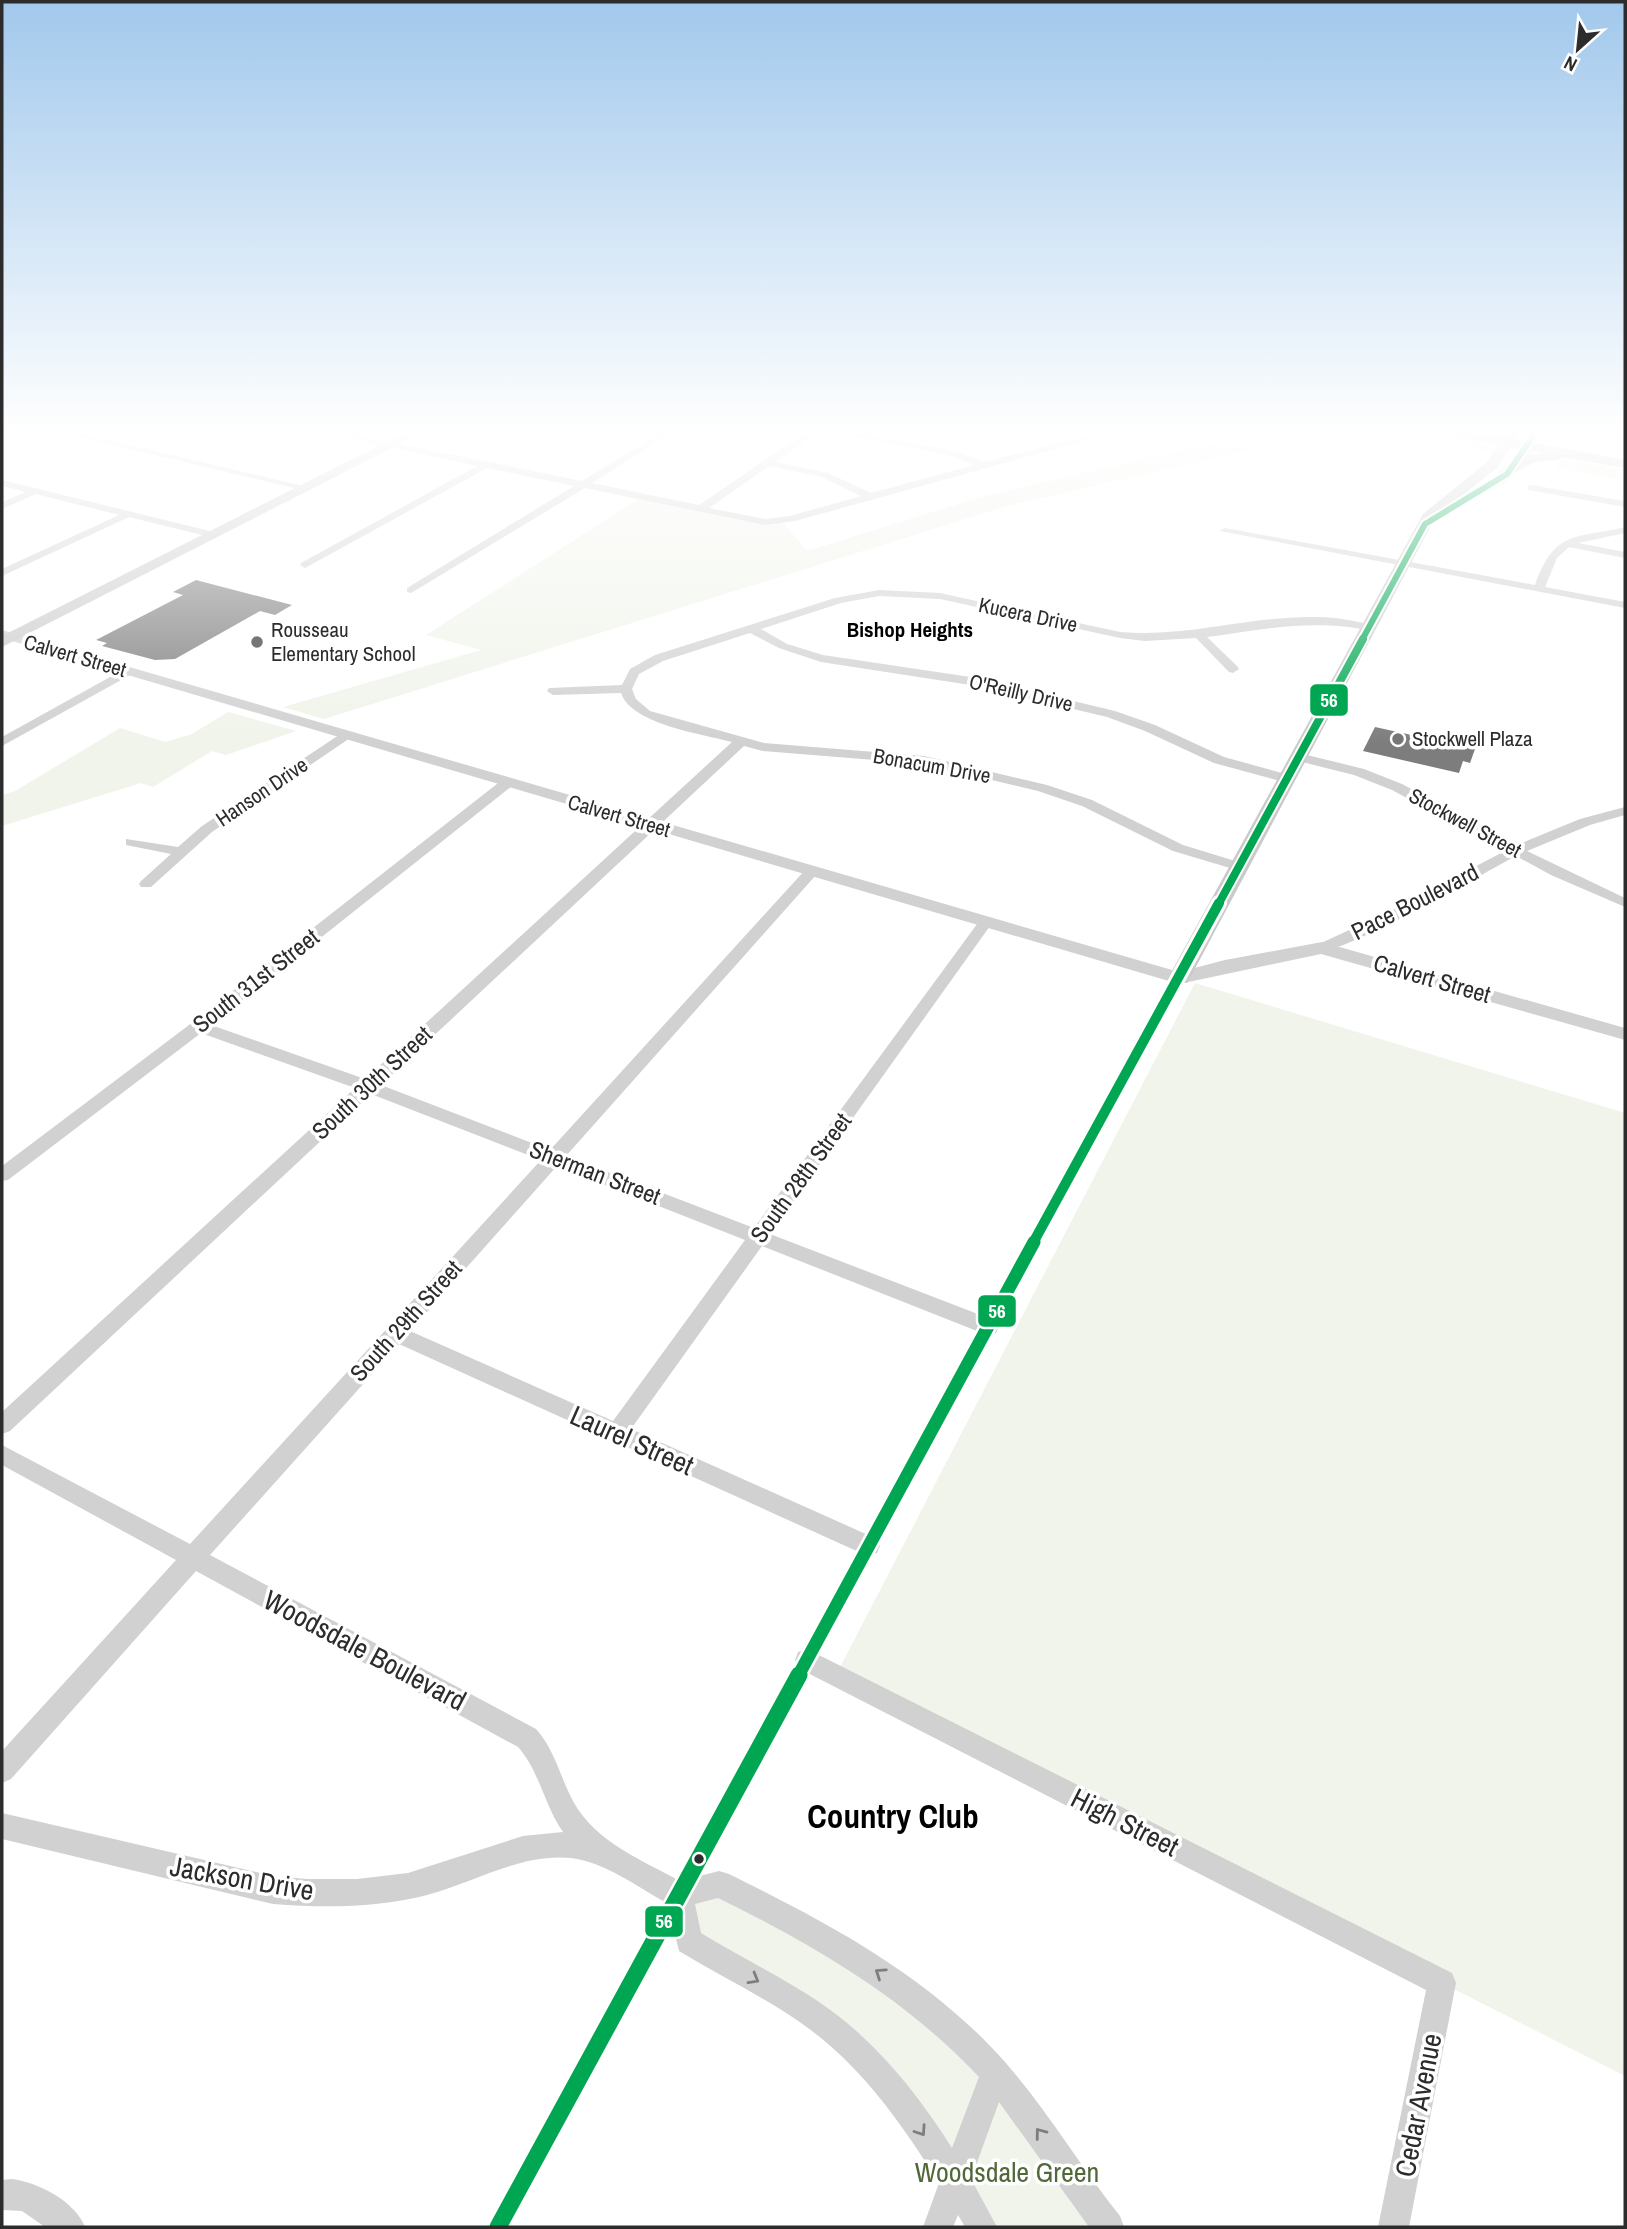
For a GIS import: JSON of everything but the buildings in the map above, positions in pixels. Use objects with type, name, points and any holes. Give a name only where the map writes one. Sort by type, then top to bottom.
[{"type":"main road","points":[[5,638],[212,536]]},
{"type":"main road","points":[[1179,978],[1418,536]]},
{"type":"street","points":[[2,573],[81,536]]},
{"type":"street","points":[[305,565],[357,536]]},
{"type":"street","points":[[411,590],[499,536]]},
{"type":"street","points":[[1252,536],[1625,605]]},
{"type":"street","points":[[1539,589],[1552,557],[1568,544],[1600,536]]},
{"type":"street","points":[[1568,544],[1625,555]]},
{"type":"street","name":"Kucera Drive","points":[[626,689],[634,672],[649,662],[851,597],[901,592],[940,596],[1134,637],[1164,639],[1306,621],[1331,621],[1369,627]]},
{"type":"street","name":"O'Reilly Drive","points":[[750,628],[783,646],[821,658],[967,680],[1111,714],[1150,728],[1219,760],[1288,779]]},
{"type":"street","points":[[1199,635],[1233,669]]},
{"type":"street","name":"Calvert Street","points":[[5,638],[128,671],[1179,978],[1322,948],[1625,1034]]},
{"type":"street","points":[[2,742],[128,671]]},
{"type":"street","points":[[553,691],[626,689]]},
{"type":"street","name":"Bonacum Drive","points":[[626,689],[629,701],[646,714],[741,741],[779,750],[900,757],[951,765],[1065,795],[1178,848],[1240,867]]},
{"type":"street","name":"Hanson Drive","points":[[146,884],[227,814],[345,735]]},
{"type":"street","name":"South 30th Street","points":[[2,1425],[741,741]]},
{"type":"street","name":"Stockwell Street","points":[[1299,757],[1384,782],[1625,903]]},
{"type":"street","name":"South 31st Street","points":[[2,1175],[199,1026],[507,783]]},
{"type":"street","name":"Pace Boulevard","points":[[1322,948],[1556,831],[1625,811]]},
{"type":"street","points":[[131,842],[181,852]]},
{"type":"street","name":"South 29th Street","points":[[2,1770],[811,872]]},
{"type":"street","name":"South 28th Street","points":[[616,1433],[985,923]]},
{"type":"street","name":"Calvert Street","points":[[1198,944],[1200,956],[1207,961],[1217,965],[1238,964]]},
{"type":"street","name":"Sherman Street","points":[[199,1026],[368,1086],[989,1327]]},
{"type":"street","name":"Laurel Street","points":[[395,1333],[869,1546]]},
{"type":"street","name":"Woodsdale Boulevard","points":[[2,1454],[527,1738],[545,1761],[555,1795],[567,1817],[584,1836],[604,1853],[679,1895]]},
{"type":"street","name":"High Street","points":[[807,1660],[1442,1983]]},
{"type":"street","name":"Jackson Drive","points":[[2,1826],[273,1890],[315,1894],[358,1893],[409,1886],[460,1872],[533,1846],[553,1843],[581,1846],[604,1853]]},
{"type":"street","points":[[982,2227],[955,2181],[876,2072],[835,2031],[794,2002],[689,1941],[679,1895],[719,1884],[840,1947],[911,1994],[956,2032],[995,2073],[1078,2189],[1110,2227]]},
{"type":"street","name":"Cedar Avenue","points":[[1394,2227],[1442,1983]]},
{"type":"street","points":[[938,2227],[995,2073]]},
{"type":"street","points":[[2,2195],[18,2193],[29,2196],[70,2227]]},
{"type":"green space","points":[[581,536],[794,536],[807,551],[855,536],[911,536],[324,719],[283,707],[481,650],[426,635]]},
{"type":"green space","points":[[228,712],[296,731],[226,755],[212,751],[153,787],[141,783],[2,826],[2,795],[15,791],[120,728],[165,742],[192,734]]},
{"type":"green space","points":[[1195,983],[1625,1113],[1625,2076],[836,1675]]},
{"type":"green space","name":"Woodsdale Green","points":[[718,1884],[911,1994],[1109,2227],[982,2227],[955,2181],[876,2072],[689,1941],[679,1895]]},
{"type":"transit line","name":"56","points":[[498,2227],[1418,536]]},
{"type":"place","name":"Rousseau Elementary School","points":[[257,642]]},
{"type":"place","name":"Stockwell Plaza","points":[[1398,739]]},
{"type":"district","name":"Bishop Heights","points":[[910,630]]},
{"type":"district","name":"Country Club","points":[[893,1816]]}]
